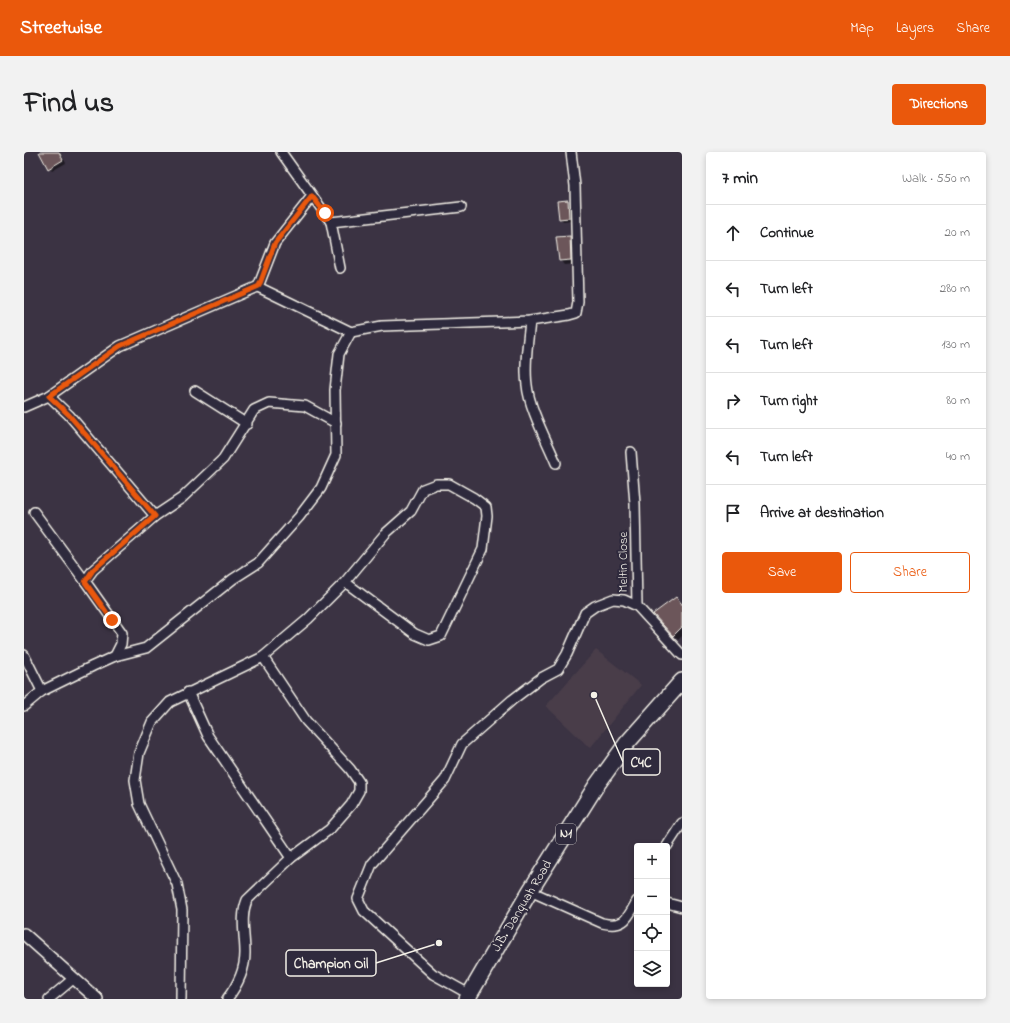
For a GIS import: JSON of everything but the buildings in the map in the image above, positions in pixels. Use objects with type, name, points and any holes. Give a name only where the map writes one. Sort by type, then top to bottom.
[{"type":"highway","name":"J.B. Danquah Road","points":[[468,997],[530,891],[596,786],[626,743],[682,681]]},
{"type":"street","points":[[281,152],[332,222],[340,268]]},
{"type":"street","points":[[259,286],[351,332],[397,326],[530,321],[576,313],[578,286],[575,186],[571,152]]},
{"type":"street","points":[[24,408],[49,396],[120,346],[259,286],[275,243],[312,196]]},
{"type":"street","points":[[332,222],[461,207]]},
{"type":"street","points":[[530,321],[527,355],[527,386],[536,415],[556,463]]},
{"type":"street","points":[[24,706],[42,691],[115,656],[146,648],[233,580],[258,563],[299,517],[321,488],[336,455],[335,390],[339,354],[351,332]]},
{"type":"street","points":[[195,391],[247,424]]},
{"type":"street","points":[[49,396],[69,415],[155,516]]},
{"type":"street","points":[[85,582],[93,570],[155,516],[182,498],[223,459],[247,424],[254,410],[269,403],[304,406],[336,423]]},
{"type":"street","name":"Meltin Close","points":[[631,452],[635,511],[637,606],[682,654]]},
{"type":"street","points":[[181,999],[182,910],[177,884],[139,804],[135,780],[139,753],[152,722],[170,702],[263,657],[308,620],[345,582],[385,534],[411,511],[423,489],[436,484],[448,484],[474,498],[486,507],[488,516],[483,549],[441,636],[430,640],[415,634],[345,582]]},
{"type":"street","points":[[34,512],[122,633],[121,644],[115,656]]},
{"type":"street","points":[[468,997],[433,974],[364,912],[358,899],[372,864],[445,780],[462,744],[512,700],[541,678],[558,669],[567,654],[585,613],[595,606],[613,599],[624,600],[637,606]]},
{"type":"street","points":[[24,655],[42,691]]},
{"type":"street","points":[[227,999],[240,977],[245,955],[243,921],[244,908],[248,900],[291,858],[330,829],[351,805],[359,791],[359,782],[350,769],[306,721],[263,657]]},
{"type":"street","points":[[188,692],[208,736],[291,858]]},
{"type":"street","points":[[669,843],[682,823]]},
{"type":"street","points":[[530,891],[602,923],[612,925],[620,924],[627,918],[634,907]]},
{"type":"street","points":[[670,904],[682,908]]},
{"type":"street","points":[[24,934],[73,980],[96,999]]},
{"type":"street","points":[[49,999],[73,980]]},
{"type":"shaded area","points":[[596,650],[641,685],[590,748],[546,706]]},
{"type":"place","name":"C4C","points":[[594,695]]},
{"type":"place","name":"Champion Oil","points":[[439,943]]},
{"type":"route","points":[[112,620],[85,582],[93,570],[155,516],[127,485],[69,415],[49,396],[120,346],[259,286],[275,243],[312,196],[325,213]]}]
